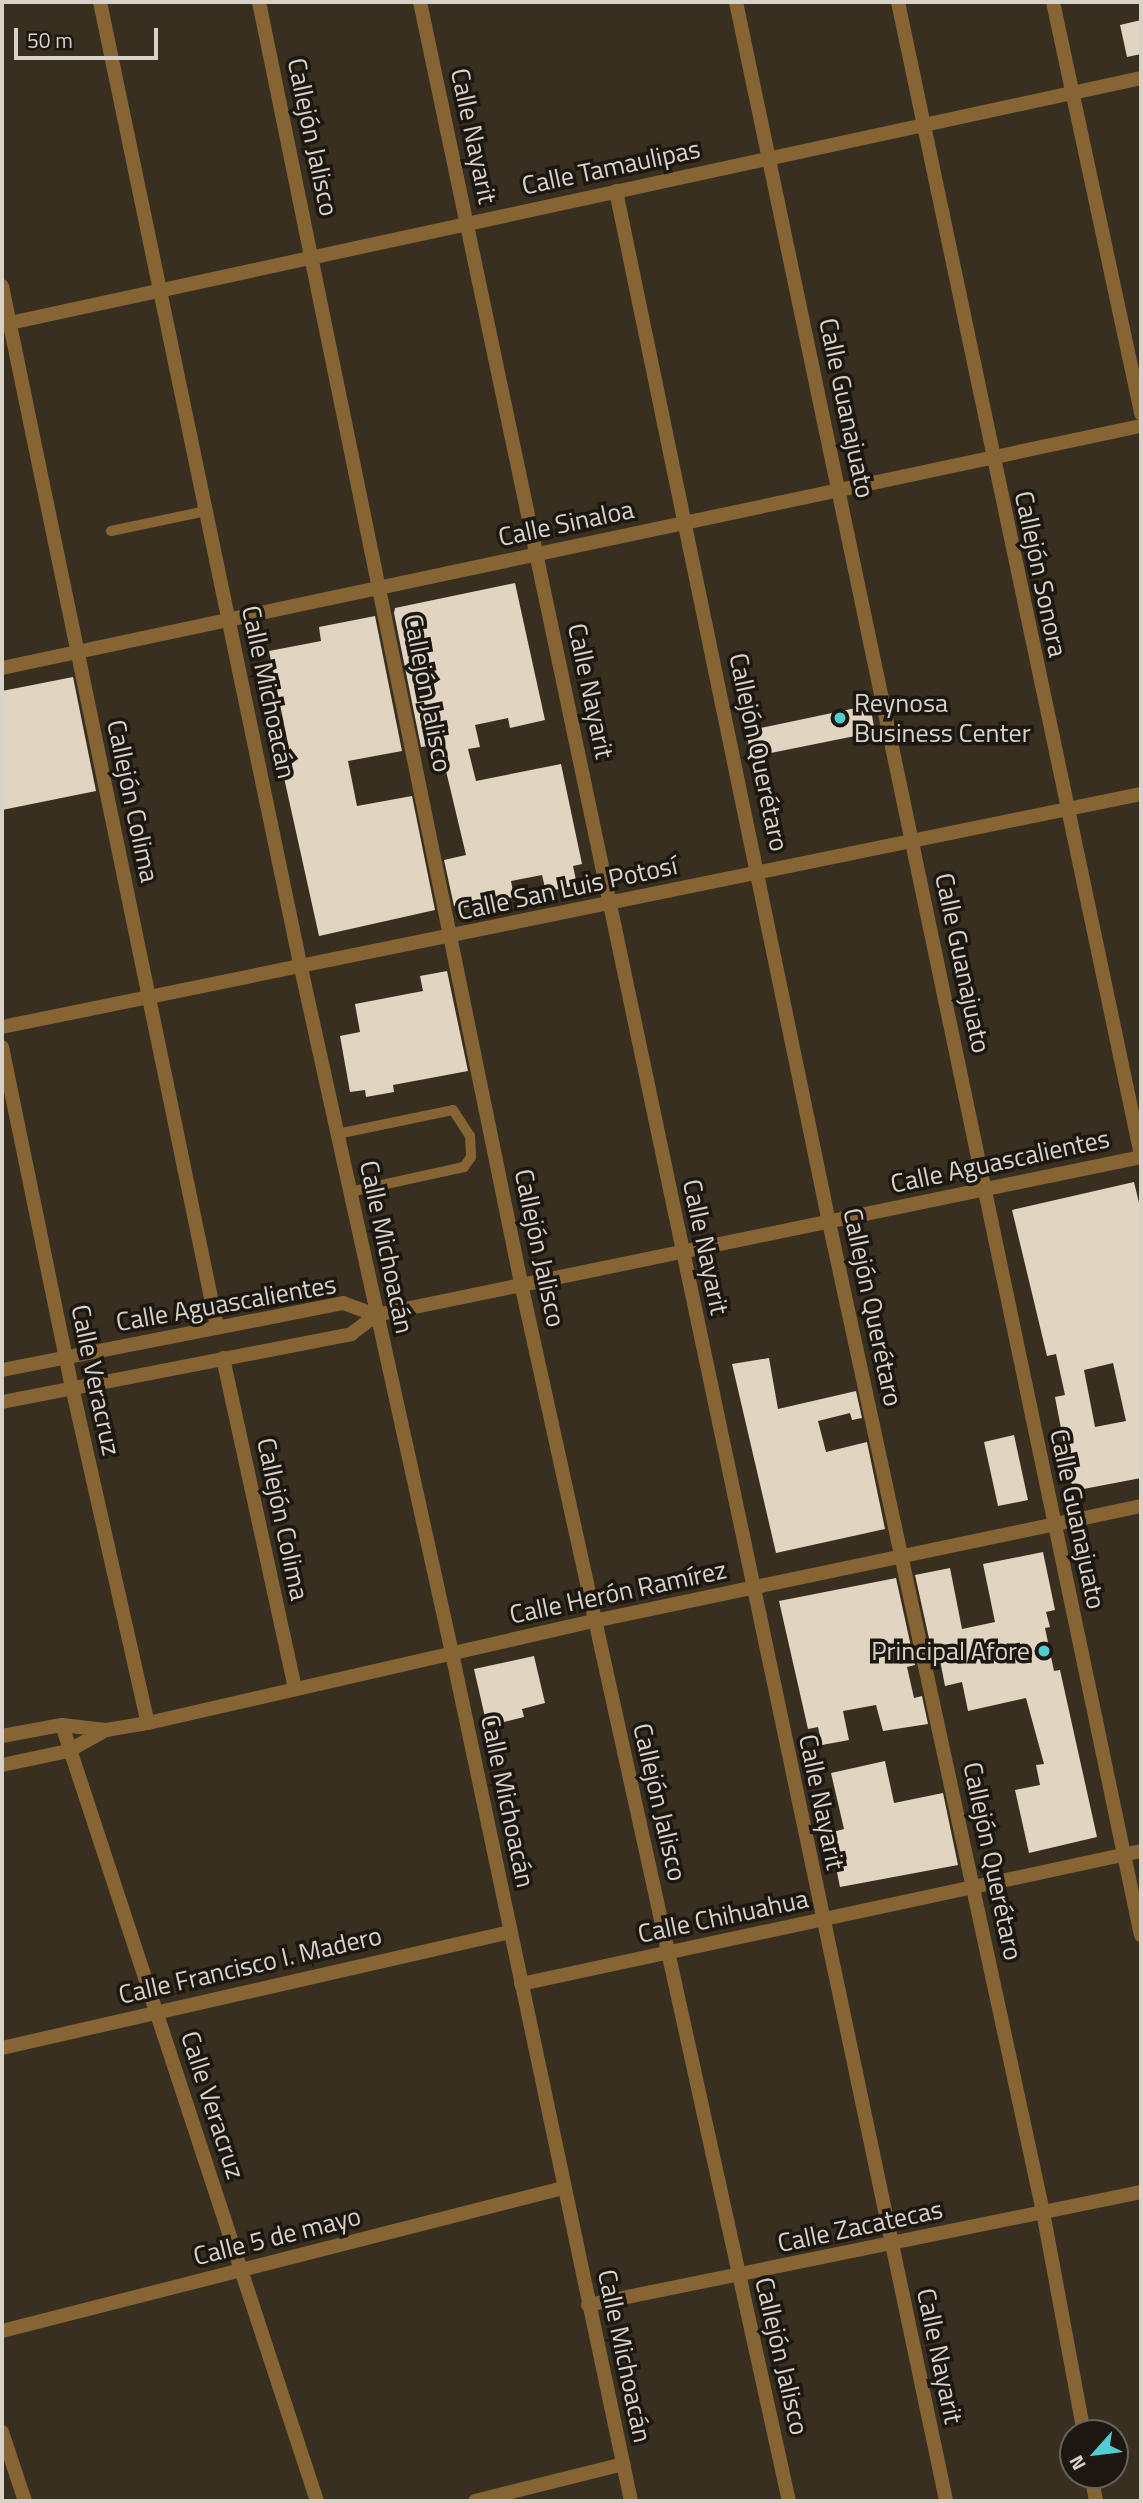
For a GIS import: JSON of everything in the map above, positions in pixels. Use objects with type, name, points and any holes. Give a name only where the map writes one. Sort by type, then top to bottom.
[{"type":"street","name":"Calle Michoacán","points":[[100,2],[301,968],[452,1653],[631,2501]]},
{"type":"street","name":"Callejón Jalisco","points":[[259,2],[382,587],[522,1288],[789,2501]]},
{"type":"street","name":"Calle Nayarit","points":[[420,2],[946,2501]]},
{"type":"street","name":"Calle Guanajuato","points":[[736,2],[1141,1935]]},
{"type":"street","name":"Callejón Sonora","points":[[898,2],[1065,810],[1141,1156]]},
{"type":"street","points":[[1053,2],[1141,414]]},
{"type":"street","name":"Calle Tamaulipas","points":[[10,323],[159,288],[1141,78]]},
{"type":"street","name":"Callejón Querétaro","points":[[616,191],[829,1222],[1043,2213],[1081,2419]]},
{"type":"street","name":"Callejón Colima","points":[[2,286],[217,1327]]},
{"type":"street","name":"Calle Sinaloa","points":[[2,668],[1141,426]]},
{"type":"street","name":"Calle San Luis Potosí","points":[[2,1027],[149,1000],[1141,794]]},
{"type":"street","name":"Calle Veracruz","points":[[2,1047],[65,1356],[148,1723]]},
{"type":"street","name":"Calle Aguascalientes","points":[[2,1402],[351,1334],[376,1315],[522,1288],[1141,1156]]},
{"type":"street","name":"Calle Aguascalientes","points":[[2,1370],[343,1303],[376,1315]]},
{"type":"street","name":"Callejón Colima","points":[[223,1358],[295,1689]]},
{"type":"street","name":"Calle Herón Ramírez","points":[[2,1736],[62,1725],[107,1730],[148,1723],[594,1621],[1141,1506]]},
{"type":"street","name":"Calle Veracruz","points":[[62,1725],[68,1751],[317,2501]]},
{"type":"street","name":"Calle Herón Ramírez","points":[[2,1765],[68,1751],[107,1730]]},
{"type":"street","name":"Calle Chihuahua","points":[[521,1984],[1141,1851]]},
{"type":"street","name":"Calle Francisco I. Madero","points":[[2,2048],[510,1932]]},
{"type":"street","name":"Calle 5 de mayo","points":[[2,2331],[564,2188]]},
{"type":"street","name":"Calle Zacatecas","points":[[588,2305],[1141,2192]]},
{"type":"street","points":[[2,2432],[24,2501]]},
{"type":"street","points":[[475,2501],[623,2464]]},
{"type":"lane","points":[[111,531],[206,511]]},
{"type":"lane","points":[[337,1135],[453,1110],[470,1136],[471,1157],[464,1167],[349,1192]]},
{"type":"building","points":[[1141,20],[1141,54],[1127,57],[1120,25]]},
{"type":"building","points":[[515,583],[545,720],[510,728],[508,718],[475,725],[480,747],[468,749],[476,781],[561,764],[582,864],[573,866],[577,885],[546,892],[542,875],[511,881],[514,897],[462,908],[454,906],[444,860],[466,855],[442,754],[430,757],[428,746],[421,747],[394,613],[395,608]]},
{"type":"building","points":[[375,616],[402,751],[348,761],[357,806],[412,796],[435,910],[319,936],[283,773],[290,772],[286,754],[290,753],[269,651],[321,641],[319,627]]},
{"type":"building","points":[[73,677],[96,791],[2,810],[2,691]]},
{"type":"building","name":"Reynosa Business Center","points":[[870,705],[875,732],[751,757],[746,731]]},
{"type":"building","points":[[447,971],[468,1071],[393,1085],[394,1092],[366,1097],[365,1090],[350,1092],[340,1036],[360,1032],[355,1004],[423,991],[420,976]]},
{"type":"building","points":[[1134,1182],[1141,1211],[1141,1478],[1073,1491],[1055,1397],[1065,1395],[1056,1354],[1047,1356],[1012,1210]],"holes":[[[1113,1363],[1126,1421],[1095,1427],[1084,1370]]]},
{"type":"building","points":[[769,1358],[778,1409],[856,1391],[862,1418],[852,1420],[850,1413],[818,1421],[826,1452],[867,1442],[885,1529],[776,1553],[732,1364]]},
{"type":"building","points":[[1014,1435],[1028,1500],[998,1506],[984,1442]]},
{"type":"building","points":[[1043,1552],[1055,1610],[1046,1612],[1050,1627],[1045,1628],[1054,1671],[1060,1670],[1097,1837],[1029,1853],[1015,1790],[1040,1785],[1036,1765],[1044,1764],[1026,1698],[968,1711],[962,1682],[945,1686],[940,1660],[934,1661],[915,1575],[950,1568],[962,1629],[995,1622],[983,1564]]},
{"type":"building","points":[[896,1578],[915,1665],[907,1667],[914,1698],[922,1696],[928,1724],[883,1731],[876,1705],[843,1711],[849,1740],[822,1745],[818,1727],[808,1729],[779,1601]]},
{"type":"building","points":[[534,1656],[545,1703],[522,1709],[524,1717],[487,1726],[474,1669]]},
{"type":"building","points":[[885,1761],[894,1803],[943,1793],[958,1865],[840,1887],[829,1833],[844,1829],[831,1773]]},
{"type":"place","name":"Reynosa Business Center","points":[[840,718]]},
{"type":"place","name":"Principal Afore","points":[[1044,1651]]}]
